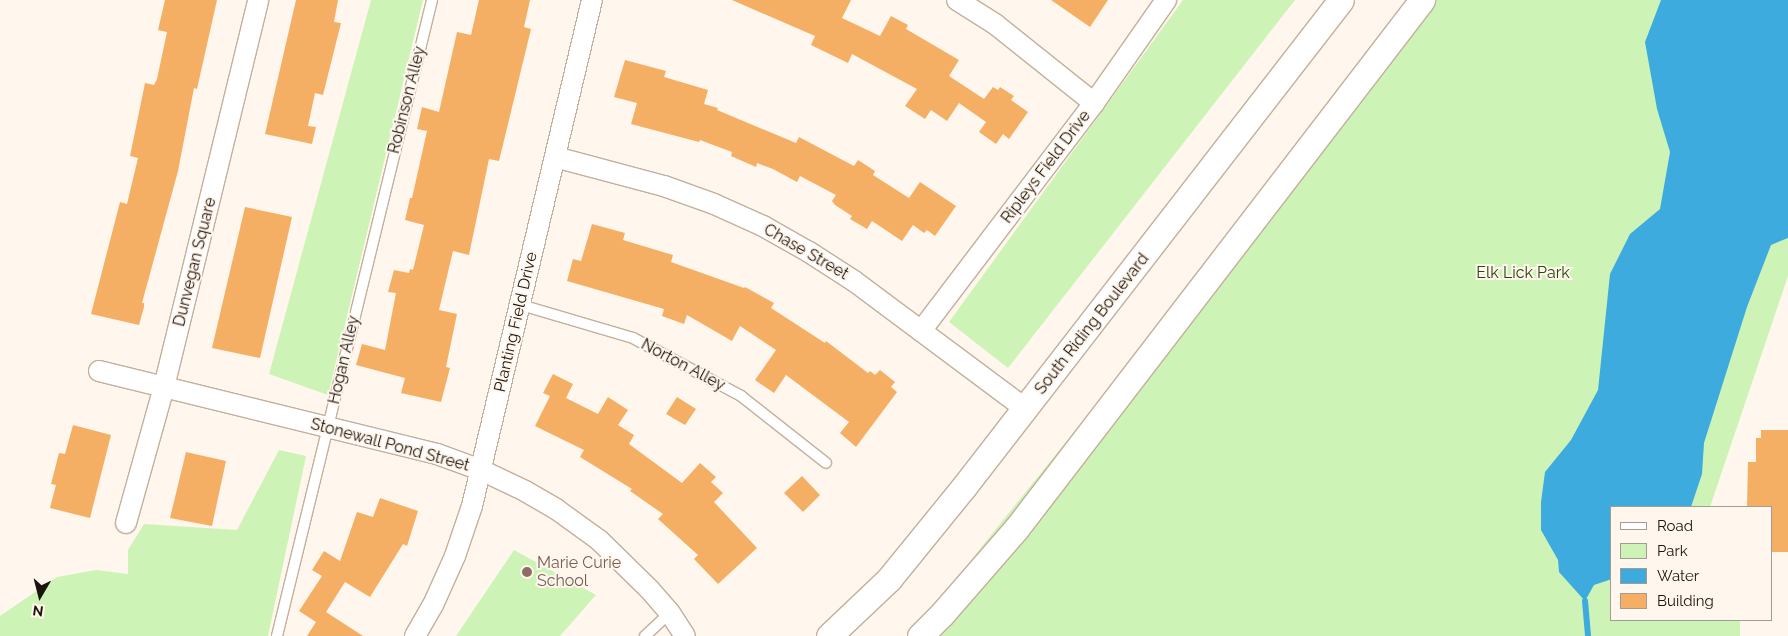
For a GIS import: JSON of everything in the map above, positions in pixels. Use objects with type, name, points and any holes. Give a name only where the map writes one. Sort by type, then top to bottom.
[{"type":"street","name":"Dunvegan Square","points":[[126,523],[164,387],[258,0]]},
{"type":"street","name":"Planting Field Drive","points":[[415,636],[433,605],[455,556],[481,470],[592,0]]},
{"type":"street","points":[[957,0],[995,24],[1094,103]]},
{"type":"street","name":"Ripleys Field Drive","points":[[921,331],[1094,103],[1166,0]]},
{"type":"street","name":"South Riding Boulevard","points":[[829,636],[888,579],[1026,409],[1341,0]]},
{"type":"street","points":[[920,636],[942,614],[1021,522],[1422,0]]},
{"type":"street","name":"Chase Street","points":[[555,157],[664,186],[714,204],[762,226],[854,280],[1026,409]]},
{"type":"street","name":"Stonewall Pond Street","points":[[99,371],[437,454],[481,470],[525,491],[556,509],[599,540],[625,564],[670,613],[684,636]]},
{"type":"lane","name":"Robinson Alley","points":[[382,200],[432,0]]},
{"type":"lane","name":"Hogan Alley","points":[[276,636],[382,200]]},
{"type":"lane","name":"Norton Alley","points":[[521,305],[633,338],[742,396],[826,462]]},
{"type":"lane","points":[[646,636],[670,613]]},
{"type":"green space","points":[[371,0],[423,0],[328,395],[269,374]]},
{"type":"green space","points":[[1183,0],[1295,0],[1008,368],[949,322]]},
{"type":"green space","name":"Elk Lick Park","points":[[1421,0],[1788,0],[1788,276],[1710,506],[1610,506],[1610,621],[1740,621],[1740,636],[910,636]]},
{"type":"green space","points":[[279,450],[306,456],[268,636],[0,636],[0,616],[57,577],[96,570],[128,574],[128,550],[144,524],[237,530]]},
{"type":"green space","name":"Marie Curie School","points":[[514,550],[596,595],[560,636],[456,636]]},
{"type":"water","points":[[1661,0],[1788,0],[1788,238],[1771,245],[1747,307],[1704,443],[1702,474],[1691,506],[1610,506],[1610,580],[1594,585],[1585,601],[1559,572],[1558,560],[1541,530],[1541,502],[1545,472],[1571,440],[1598,390],[1610,274],[1630,234],[1660,209],[1670,152],[1657,109],[1645,42]]},
{"type":"building","points":[[165,0],[217,0],[197,89],[194,88],[178,171],[142,303],[144,303],[144,307],[139,325],[91,314],[120,202],[127,204],[138,158],[130,156],[145,83],[154,85],[157,79],[167,32],[158,30]]},
{"type":"building","points":[[296,0],[338,0],[334,22],[341,23],[323,95],[315,93],[308,126],[316,127],[312,144],[265,134]]},
{"type":"building","points":[[479,0],[530,0],[524,27],[531,29],[499,161],[489,159],[469,255],[453,251],[439,310],[457,314],[446,367],[450,368],[441,402],[401,393],[405,378],[356,365],[362,344],[385,350],[396,293],[388,292],[394,270],[409,273],[410,269],[413,270],[424,225],[405,220],[410,198],[412,198],[427,131],[417,129],[422,107],[439,112],[457,32],[471,35]]},
{"type":"building","points":[[732,0],[851,0],[842,18],[880,36],[891,16],[908,25],[906,29],[959,60],[949,76],[984,99],[993,87],[998,90],[1000,87],[1014,96],[1011,100],[1028,112],[1009,139],[1003,134],[996,144],[979,132],[986,122],[959,103],[947,121],[931,110],[925,119],[905,106],[917,89],[852,54],[848,63],[811,45],[815,36]]},
{"type":"building","points":[[1051,0],[1108,0],[1090,27]]},
{"type":"building","points":[[625,60],[666,71],[664,77],[708,90],[704,104],[718,108],[717,110],[796,143],[799,137],[854,166],[858,160],[875,171],[873,175],[909,198],[920,182],[956,206],[935,236],[927,230],[924,233],[913,225],[902,241],[872,221],[867,229],[850,219],[852,216],[835,205],[832,201],[836,195],[800,176],[797,182],[757,163],[756,167],[731,156],[732,152],[700,140],[699,142],[631,124],[637,103],[614,97]]},
{"type":"building","points":[[245,207],[292,217],[260,358],[212,348]]},
{"type":"building","points":[[592,224],[625,233],[623,240],[673,255],[671,262],[745,287],[774,303],[771,308],[825,343],[826,341],[868,373],[870,371],[875,375],[880,370],[895,382],[891,387],[897,392],[856,447],[840,433],[849,422],[786,375],[774,393],[755,380],[776,350],[740,326],[732,341],[687,315],[684,324],[662,316],[664,309],[567,281],[573,259],[581,261]]},
{"type":"building","points":[[553,374],[573,384],[566,398],[598,414],[608,397],[628,410],[618,425],[634,435],[629,444],[682,483],[700,463],[716,477],[711,482],[723,493],[714,502],[757,548],[718,584],[694,559],[698,555],[658,519],[663,514],[630,491],[632,489],[580,457],[584,450],[535,426],[550,396],[543,393]]},
{"type":"building","points":[[677,397],[696,409],[685,425],[666,414]]},
{"type":"building","points":[[73,425],[111,435],[90,518],[50,508],[56,485],[51,484],[59,453],[65,454]]},
{"type":"building","points":[[1761,430],[1788,430],[1788,552],[1773,552],[1773,506],[1747,506],[1748,462],[1756,462],[1756,438],[1761,438]]},
{"type":"building","points":[[186,452],[226,461],[212,526],[170,518]]},
{"type":"building","points":[[802,476],[820,495],[803,512],[784,493]]},
{"type":"building","points":[[380,498],[418,511],[407,546],[403,544],[370,597],[345,582],[326,612],[363,636],[307,636],[316,622],[299,611],[322,576],[312,570],[324,551],[340,561],[357,512],[373,517]]},
{"type":"waterway","points":[[1585,601],[1588,636]]},
{"type":"place","name":"Marie Curie School","points":[[527,572]]}]
